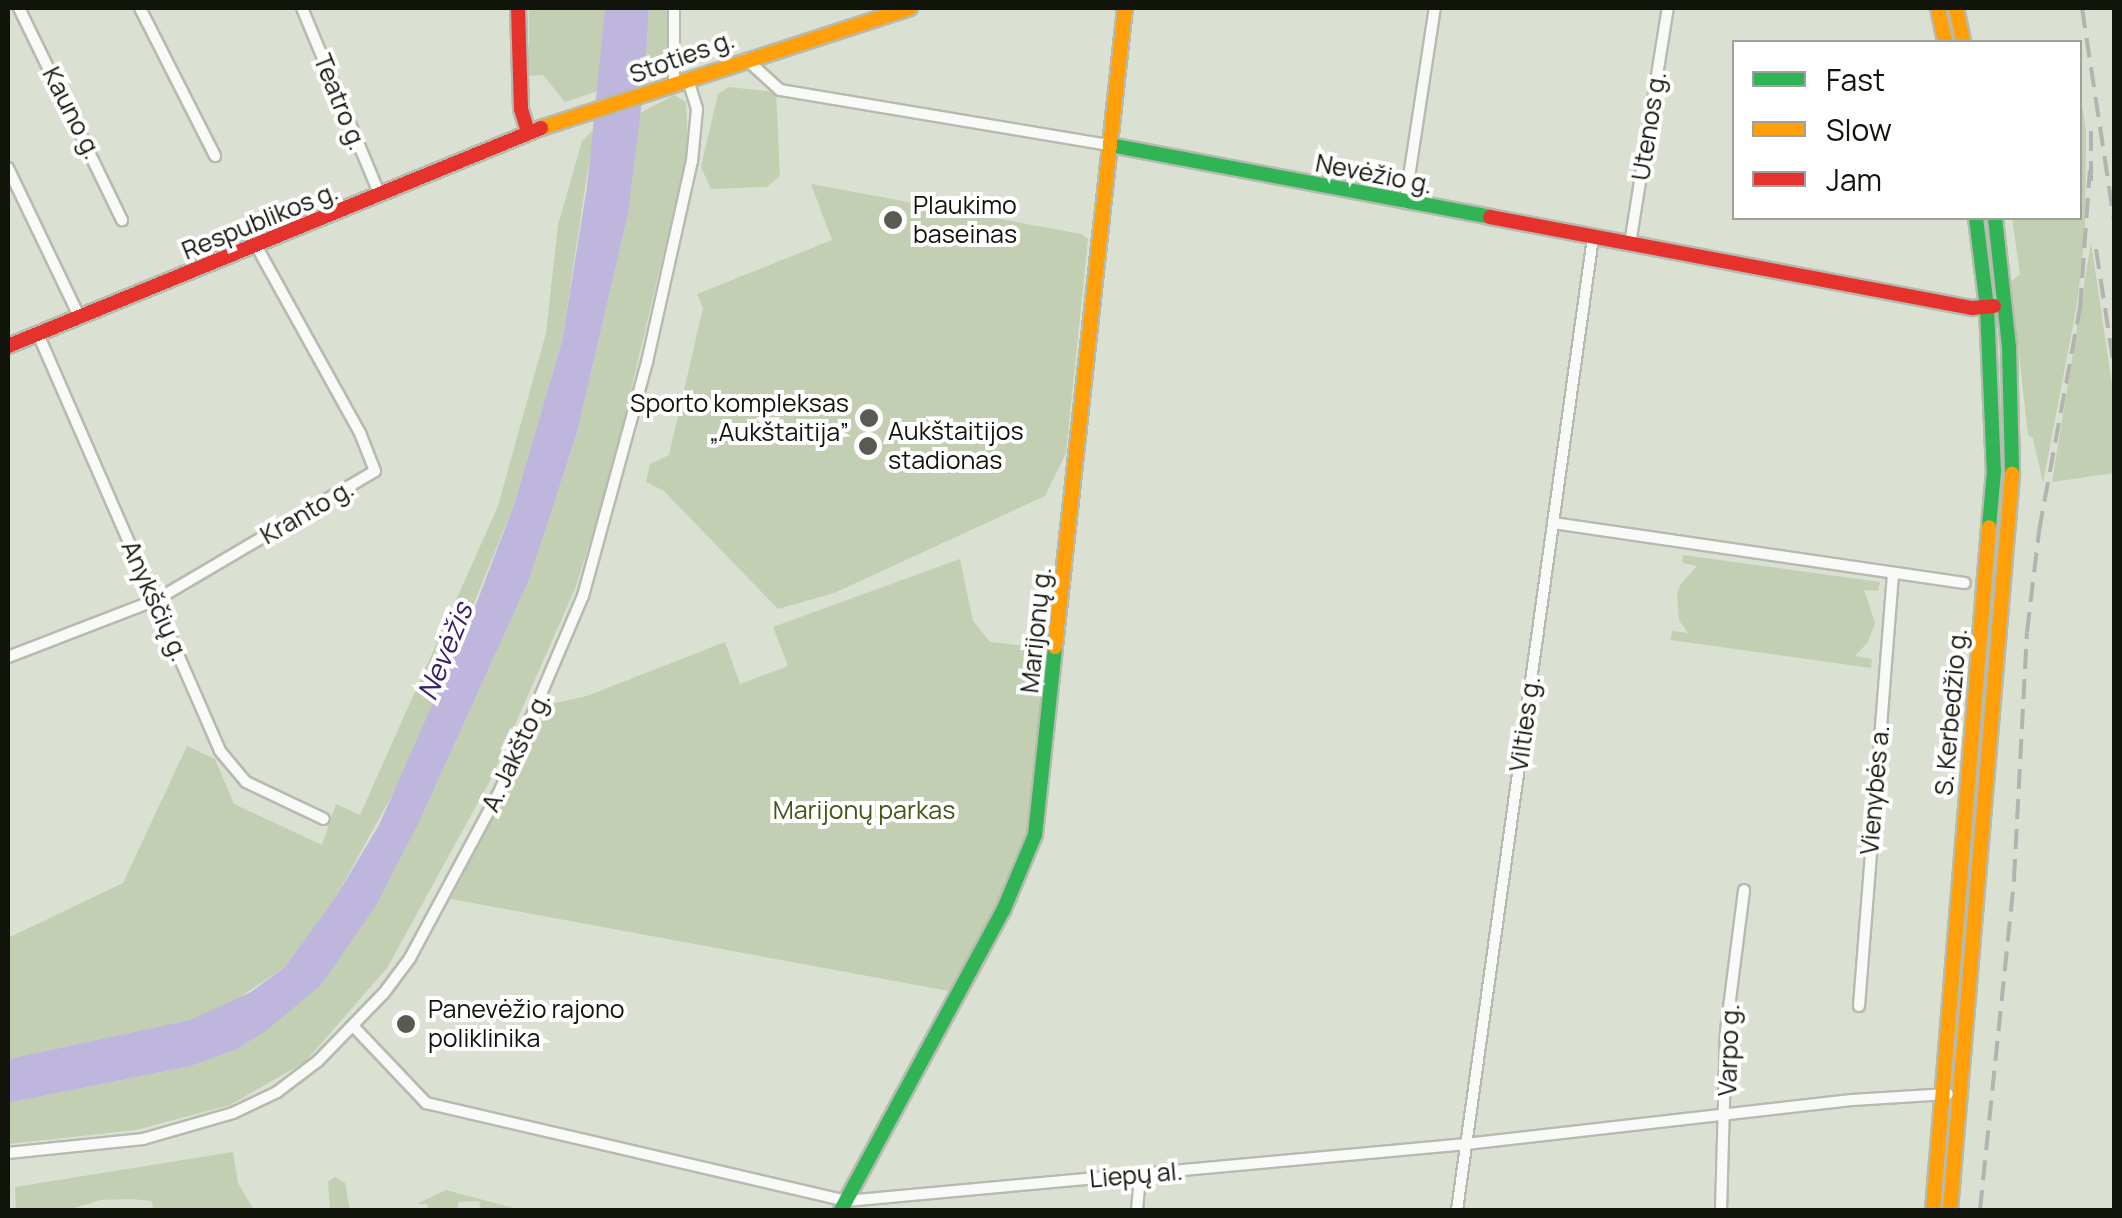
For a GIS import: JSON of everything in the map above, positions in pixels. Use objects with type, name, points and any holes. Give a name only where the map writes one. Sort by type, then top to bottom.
[{"type":"main road","points":[[518,8],[521,109],[528,132]]},
{"type":"main road","name":"Stoties g.","points":[[528,132],[910,8]]},
{"type":"main road","points":[[1112,8],[1122,34]]},
{"type":"main road","name":"Marijonų g.","points":[[844,1206],[1004,911],[1035,835],[1125,8]]},
{"type":"main road","points":[[1938,8],[1945,40]]},
{"type":"main road","points":[[1956,8],[1963,40]]},
{"type":"main road","name":"Respublikos g.","points":[[8,346],[257,247],[528,132]]},
{"type":"main road","name":"Nevėžio g.","points":[[1110,145],[1405,204],[1972,308],[2006,304]]},
{"type":"main road","name":"S. Kerbedžio g.","points":[[1932,1210],[1994,471],[1987,307],[1976,220]]},
{"type":"main road","name":"S. Kerbedžio g.","points":[[1950,1210],[2012,476],[2006,304],[1996,220]]},
{"type":"street","name":"Kauno g.","points":[[19,8],[122,220]]},
{"type":"street","points":[[140,8],[215,156]]},
{"type":"street","name":"Teatro g.","points":[[302,8],[380,196]]},
{"type":"street","name":"A. Jakšto g.","points":[[8,1153],[143,1139],[210,1122],[277,1092],[354,1027],[410,958],[501,788],[583,596],[643,381],[697,124],[681,83],[674,8]]},
{"type":"street","points":[[1405,204],[1435,8]]},
{"type":"street","name":"Utenos g.","points":[[1630,244],[1668,8]]},
{"type":"street","name":"Nevėžio g.","points":[[746,59],[765,81],[780,90],[1110,145]]},
{"type":"street","points":[[8,168],[80,318]]},
{"type":"street","name":"Vilties g.","points":[[1457,1210],[1593,238]]},
{"type":"street","name":"Kranto g.","points":[[8,657],[156,600],[376,471],[360,433],[257,247]]},
{"type":"street","name":"Anykščių g.","points":[[38,334],[220,752],[232,770],[266,793],[324,819]]},
{"type":"street","points":[[1553,523],[1966,584]]},
{"type":"street","name":"Vienybės a.","points":[[1858,1006],[1893,573]]},
{"type":"street","name":"Varpo g.","points":[[1721,1210],[1726,1031],[1744,890]]},
{"type":"street","name":"Liepų al.","points":[[354,1027],[426,1102],[844,1206],[1960,1095]]},
{"type":"street","points":[[1137,1210],[1140,1174]]},
{"type":"green space","points":[[529,8],[605,8],[598,91],[565,102],[543,75],[529,76]]},
{"type":"green space","points":[[649,8],[671,8],[668,70],[645,77]]},
{"type":"green space","points":[[729,87],[776,92],[780,176],[767,187],[711,189],[701,167],[718,94]]},
{"type":"green space","points":[[674,95],[686,102],[688,150],[609,482],[575,589],[491,779],[387,968],[305,1062],[230,1105],[136,1130],[8,1144],[8,1103],[191,1066],[235,1050],[263,1033],[421,818],[529,580],[577,433],[628,214],[640,113]]},
{"type":"green space","points":[[2082,105],[2086,132],[2085,233],[2077,304],[2043,483],[2033,438],[2028,435],[2011,281],[2020,274],[2012,220],[2082,220]]},
{"type":"green space","points":[[594,129],[562,341],[514,505],[407,768],[337,895],[285,967],[223,1008],[191,1020],[8,1059],[8,938],[123,883],[187,746],[215,759],[234,804],[322,845],[336,804],[360,815],[498,506],[546,333],[558,225],[582,141]]},
{"type":"green space","name":"Sporto kompleksas „Aukštaitija”","points":[[811,184],[1081,234],[1088,239],[1066,453],[1045,496],[834,593],[778,609],[664,491],[646,482],[650,464],[669,455],[703,308],[697,294],[832,240]]},
{"type":"green space","points":[[2091,242],[2114,398],[2114,473],[2052,482]]},
{"type":"green space","points":[[1999,321],[2006,395],[2000,543],[1995,542],[2000,445]]},
{"type":"green space","points":[[1994,551],[2000,551],[1952,1078],[1950,1077]]},
{"type":"green space","points":[[1683,555],[1880,582],[1878,591],[1864,590],[1875,623],[1868,642],[1855,656],[1872,659],[1871,668],[1671,640],[1672,631],[1688,633],[1679,620],[1677,596],[1680,585],[1697,566],[1682,563]]},
{"type":"green space","name":"Marijonų parkas","points":[[960,559],[973,621],[990,642],[1048,648],[1028,831],[1004,893],[949,991],[451,899],[547,705],[587,696],[725,642],[740,684],[788,666],[773,627]]},
{"type":"green space","points":[[233,1152],[238,1183],[254,1210],[153,1210],[152,1201],[131,1199],[100,1200],[68,1210],[16,1210],[15,1187]]},
{"type":"green space","points":[[335,1177],[345,1183],[350,1210],[330,1210],[328,1182]]},
{"type":"green space","points":[[446,1190],[514,1210],[481,1210],[479,1201],[458,1202],[458,1210],[428,1210],[427,1204],[417,1204]]},
{"type":"shaded area","points":[[605,8],[649,8],[645,77],[628,214],[577,433],[529,580],[421,818],[375,907],[321,985],[263,1033],[235,1050],[191,1066],[8,1103],[8,1059],[190,1020],[251,992],[285,967],[337,895],[379,825],[472,615],[514,505],[562,341],[587,187]]},
{"type":"railway","points":[[2082,8],[2114,220]]},
{"type":"railway","points":[[2091,131],[2091,184]]},
{"type":"railway","points":[[1980,1210],[2014,879],[2027,632],[2039,531],[2080,308],[2090,170]]},
{"type":"railway","points":[[2096,249],[2114,367]]},
{"type":"traffic: fast","points":[[1110,145],[1490,217]]},
{"type":"traffic: fast","points":[[1976,220],[1987,307],[1994,471],[1989,527]]},
{"type":"traffic: fast","points":[[1995,220],[2009,347],[2012,474]]},
{"type":"traffic: fast","points":[[841,1210],[1003,911],[1035,835],[1055,647]]},
{"type":"traffic: slow","points":[[541,128],[910,8]]},
{"type":"traffic: slow","points":[[1055,647],[1125,8]]},
{"type":"traffic: slow","points":[[1938,8],[1945,40]]},
{"type":"traffic: slow","points":[[1956,8],[1963,40]]},
{"type":"traffic: slow","points":[[1950,1210],[2012,474]]},
{"type":"traffic: slow","points":[[1933,1210],[1989,527]]},
{"type":"traffic: jam","points":[[518,8],[521,109],[528,132]]},
{"type":"traffic: jam","points":[[8,346],[541,128]]},
{"type":"traffic: jam","points":[[1490,217],[1972,308],[1994,306]]},
{"type":"place","name":"Plaukimo baseinas","points":[[893,220]]},
{"type":"place","name":"Sporto kompleksas „Aukštaitija”","points":[[869,418]]},
{"type":"place","name":"Aukštaitijos stadionas","points":[[868,446]]},
{"type":"place","name":"Panevėžio rajono poliklinika","points":[[406,1024]]},
{"type":"water label","name":"Nevėžis","points":[[444,651]]}]
